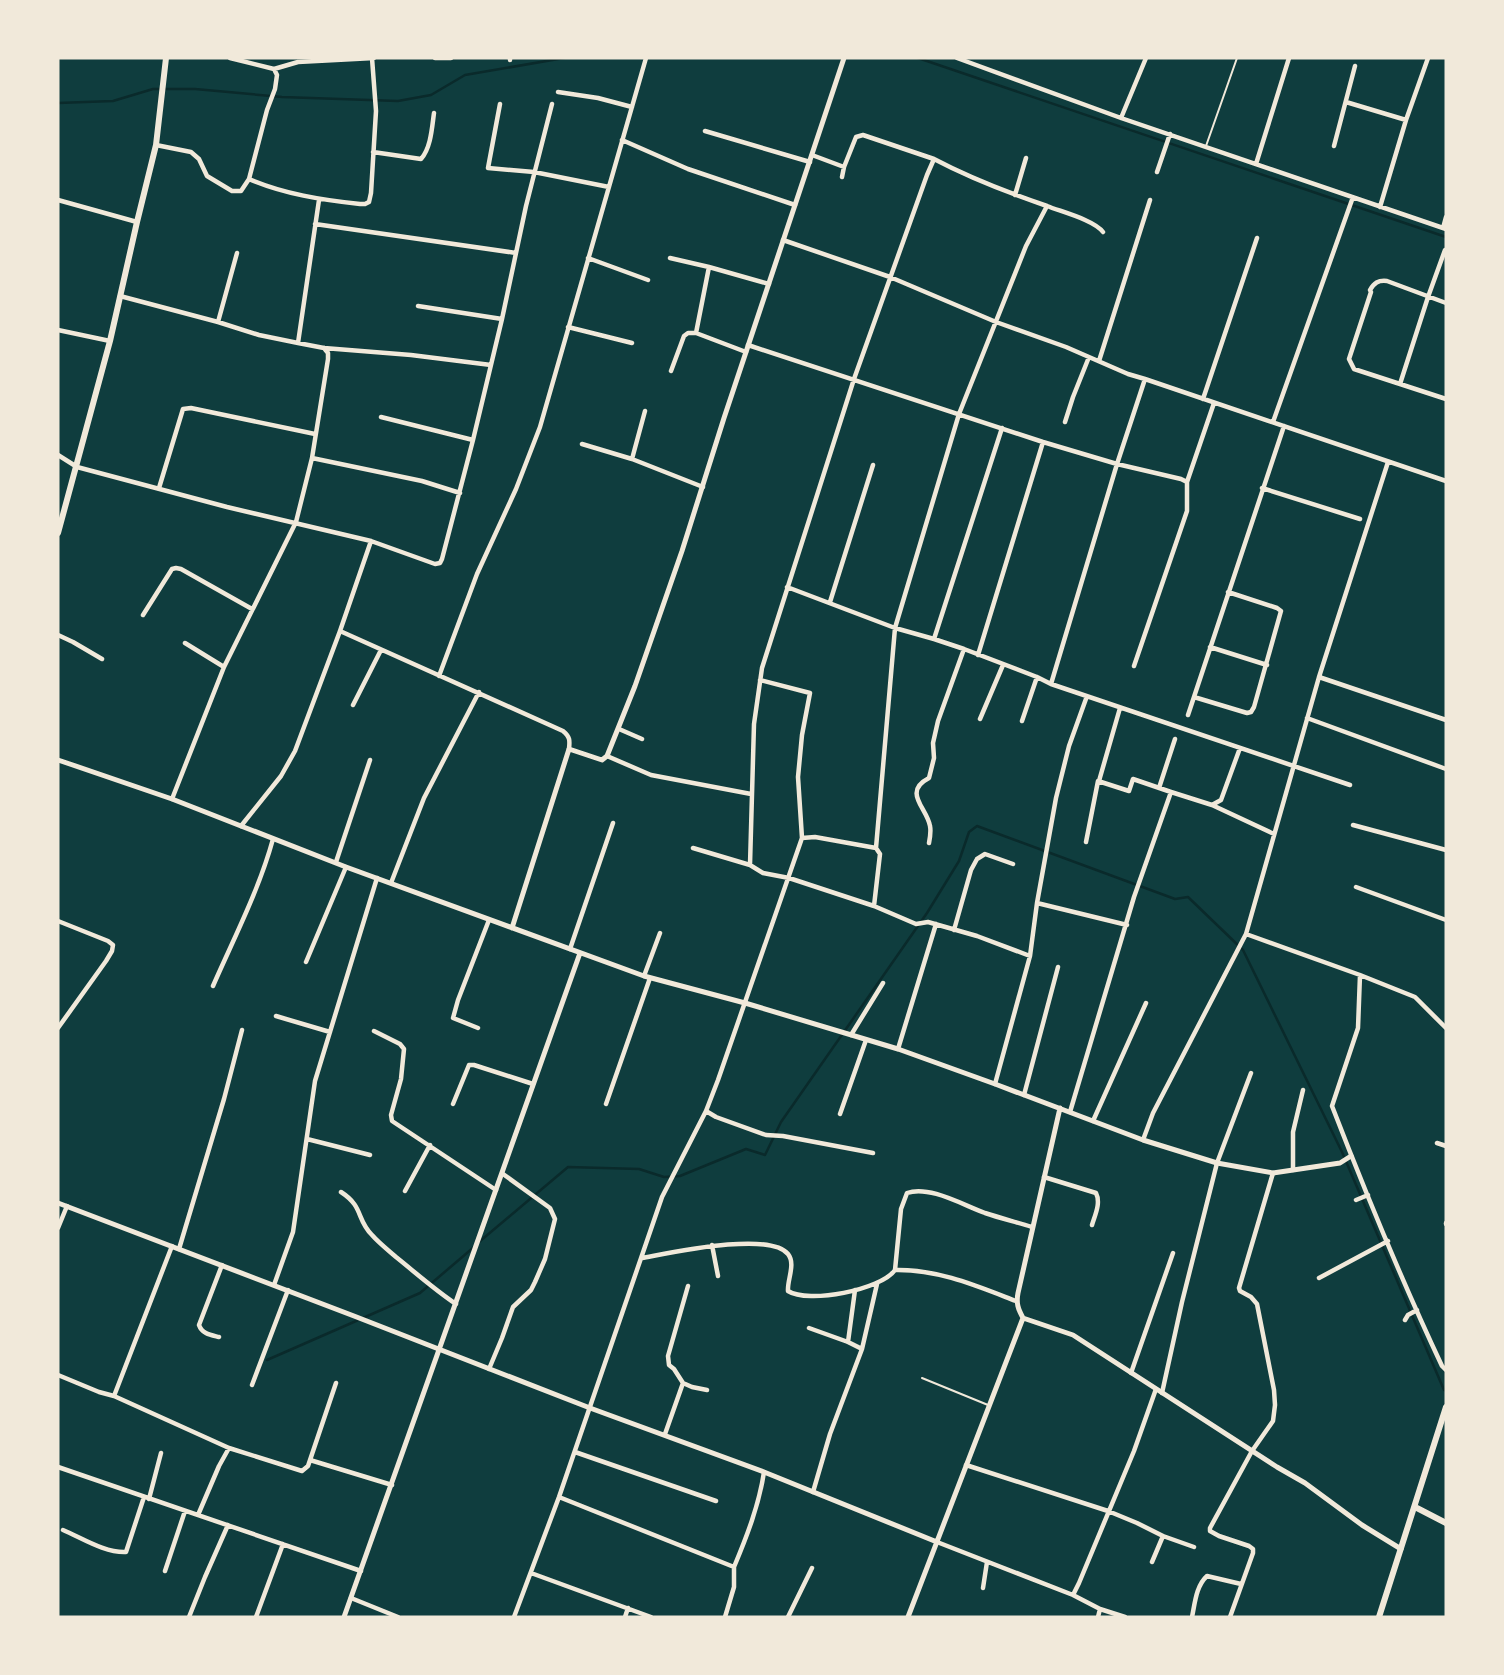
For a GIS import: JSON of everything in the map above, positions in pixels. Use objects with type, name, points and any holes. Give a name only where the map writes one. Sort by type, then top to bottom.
[{"type":"main road","points":[[58,533],[110,341],[156,145],[166,58]]},
{"type":"main road","points":[[1380,1617],[1446,1407]]},
{"type":"main road","points":[[1415,1507],[1446,1523]]},
{"type":"street","points":[[230,58],[274,69],[298,62],[373,58],[376,111],[369,202],[360,204],[319,200],[249,179]]},
{"type":"street","points":[[435,58],[451,58]]},
{"type":"street","points":[[439,676],[477,574],[521,477],[540,427],[646,58]]},
{"type":"street","points":[[569,748],[602,761],[619,729],[703,487],[844,58]]},
{"type":"street","points":[[961,58],[1121,118],[1380,207],[1445,228],[1446,217]]},
{"type":"street","points":[[1121,118],[1146,58]]},
{"type":"street","points":[[1256,164],[1289,58]]},
{"type":"street","points":[[1380,207],[1428,58]]},
{"type":"street","points":[[1334,146],[1354,66]]},
{"type":"street","points":[[156,145],[191,152],[196,155],[206,176],[232,191],[241,191],[249,179],[275,89],[278,75],[274,69]]},
{"type":"street","points":[[558,92],[598,97],[632,107]]},
{"type":"street","points":[[1346,102],[1406,120]]},
{"type":"street","points":[[500,104],[488,168],[534,172],[608,187]]},
{"type":"street","points":[[58,455],[77,467],[371,541],[438,564],[442,559],[460,493],[552,104]]},
{"type":"street","points":[[373,152],[421,159],[428,145],[434,113]]},
{"type":"street","points":[[705,131],[810,162]]},
{"type":"street","points":[[1157,172],[1170,134]]},
{"type":"street","points":[[842,177],[856,137],[863,135],[934,159],[1014,195],[1091,223],[1103,232]]},
{"type":"street","points":[[622,140],[688,169],[795,205]]},
{"type":"street","points":[[812,155],[844,167]]},
{"type":"street","points":[[1014,195],[1026,158]]},
{"type":"street","points":[[750,865],[754,724],[762,668],[854,379],[934,159]]},
{"type":"street","points":[[1273,422],[1353,197]]},
{"type":"street","points":[[298,343],[319,200]]},
{"type":"street","points":[[1099,361],[1150,200]]},
{"type":"street","points":[[58,202],[137,222]]},
{"type":"street","points":[[874,906],[880,854],[876,848],[895,628],[959,414],[1026,246],[1047,206]]},
{"type":"street","points":[[315,224],[516,253]]},
{"type":"street","points":[[1203,399],[1258,238]]},
{"type":"street","points":[[783,240],[890,277],[996,322],[1145,379],[1446,481]]},
{"type":"street","points":[[1400,384],[1445,250]]},
{"type":"street","points":[[218,322],[237,253]]},
{"type":"street","points":[[588,258],[648,280]]},
{"type":"street","points":[[670,258],[769,284]]},
{"type":"street","points":[[696,333],[709,267]]},
{"type":"street","points":[[1446,303],[1387,281],[1378,281],[1370,290],[1350,354],[1350,363],[1354,369],[1446,399]]},
{"type":"street","points":[[120,296],[259,335],[324,348],[491,365]]},
{"type":"street","points":[[418,306],[502,319]]},
{"type":"street","points":[[568,327],[632,343]]},
{"type":"street","points":[[58,330],[110,341]]},
{"type":"street","points":[[671,371],[684,336],[696,333],[854,379],[1042,442],[1187,482]]},
{"type":"street","points":[[172,799],[225,667],[296,522],[312,457],[328,359],[328,352],[324,348]]},
{"type":"street","points":[[1065,422],[1089,357]]},
{"type":"street","points":[[1051,684],[1145,379]]},
{"type":"street","points":[[1134,666],[1186,511],[1187,482],[1213,403]]},
{"type":"street","points":[[159,488],[183,409],[191,408],[315,434]]},
{"type":"street","points":[[632,459],[645,411]]},
{"type":"street","points":[[381,417],[473,440]]},
{"type":"street","points":[[1188,715],[1284,426]]},
{"type":"street","points":[[934,639],[1002,428]]},
{"type":"street","points":[[978,655],[1042,442]]},
{"type":"street","points":[[582,444],[632,459],[703,487]]},
{"type":"street","points":[[312,457],[422,481],[460,493]]},
{"type":"street","points":[[1143,1140],[1153,1113],[1246,934],[1319,677],[1388,462]]},
{"type":"street","points":[[830,602],[873,464]]},
{"type":"street","points":[[1262,488],[1360,519]]},
{"type":"street","points":[[241,826],[291,760],[371,541]]},
{"type":"street","points":[[143,615],[172,569],[176,568],[253,610]]},
{"type":"street","points":[[787,587],[895,628],[964,649],[1051,684],[1350,785]]},
{"type":"street","points":[[1194,697],[1251,712],[1267,665],[1281,611],[1228,592]]},
{"type":"street","points":[[340,631],[563,731],[568,736],[569,748],[512,928]]},
{"type":"street","points":[[58,635],[102,659]]},
{"type":"street","points":[[185,643],[225,667]]},
{"type":"street","points":[[1210,648],[1267,665]]},
{"type":"street","points":[[929,843],[930,826],[917,799],[917,790],[921,782],[929,778],[938,721],[964,649]]},
{"type":"street","points":[[354,705],[382,650]]},
{"type":"street","points":[[980,719],[1003,665]]},
{"type":"street","points":[[1022,721],[1037,677]]},
{"type":"street","points":[[1319,677],[1446,720]]},
{"type":"street","points":[[514,1617],[559,1497],[662,1197],[706,1111],[802,838],[799,777],[802,735],[810,693],[760,680]]},
{"type":"street","points":[[391,883],[424,797],[478,692]]},
{"type":"street","points":[[995,1084],[1030,956],[1056,798],[1087,696]]},
{"type":"street","points":[[1086,842],[1098,782],[1120,708]]},
{"type":"street","points":[[1307,718],[1446,769]]},
{"type":"street","points":[[619,729],[642,739]]},
{"type":"street","points":[[1158,788],[1175,739]]},
{"type":"street","points":[[1212,805],[1221,800],[1240,748]]},
{"type":"street","points":[[607,756],[651,775],[751,794]]},
{"type":"street","points":[[58,760],[172,799],[346,867],[648,977],[898,1049],[1143,1140],[1217,1163],[1273,1173],[1340,1163],[1349,1158]]},
{"type":"street","points":[[336,862],[370,760]]},
{"type":"street","points":[[1098,782],[1129,791],[1133,779],[1212,805],[1274,834]]},
{"type":"street","points":[[1070,1112],[1141,877],[1171,792]]},
{"type":"street","points":[[570,949],[613,823]]},
{"type":"street","points":[[1353,825],[1446,850]]},
{"type":"street","points":[[802,838],[815,837],[876,848]]},
{"type":"street","points":[[213,986],[268,857],[273,839]]},
{"type":"street","points":[[693,848],[750,865],[763,873],[789,878],[874,906],[916,924],[936,924],[1030,956]]},
{"type":"street","points":[[954,930],[971,870],[977,859],[985,854],[1013,864]]},
{"type":"street","points":[[306,962],[346,867]]},
{"type":"street","points":[[274,1285],[293,1232],[315,1081],[377,878]]},
{"type":"street","points":[[1356,887],[1446,920]]},
{"type":"street","points":[[1037,903],[1127,925]]},
{"type":"street","points":[[478,1028],[453,1018],[489,920]]},
{"type":"street","points":[[58,921],[113,945],[106,961],[58,1028]]},
{"type":"street","points":[[898,1049],[936,924]]},
{"type":"street","points":[[606,1104],[660,933]]},
{"type":"street","points":[[1246,934],[1415,997],[1446,1028]]},
{"type":"street","points":[[344,1617],[580,953]]},
{"type":"street","points":[[1024,1095],[1058,967]]},
{"type":"street","points":[[1360,975],[1358,1028],[1332,1106],[1349,1158],[1385,1243],[1415,1311],[1446,1370]]},
{"type":"street","points":[[849,1034],[883,984]]},
{"type":"street","points":[[1093,1121],[1146,1003]]},
{"type":"street","points":[[276,1016],[330,1032]]},
{"type":"street","points":[[114,1396],[176,1248],[226,1091],[242,1030]]},
{"type":"street","points":[[374,1031],[400,1044],[404,1049],[401,1079],[391,1119],[496,1190]]},
{"type":"street","points":[[840,1114],[866,1040]]},
{"type":"street","points":[[453,1104],[469,1065],[534,1085]]},
{"type":"street","points":[[1162,1393],[1217,1163],[1251,1073]]},
{"type":"street","points":[[1293,1170],[1293,1132],[1303,1090]]},
{"type":"street","points":[[1060,1108],[1016,1301],[1023,1318],[1073,1335],[1305,1483],[1362,1525],[1401,1549]]},
{"type":"street","points":[[706,1111],[766,1135],[873,1153]]},
{"type":"street","points":[[307,1139],[370,1155]]},
{"type":"street","points":[[1437,1143],[1446,1146]]},
{"type":"street","points":[[405,1191],[430,1145]]},
{"type":"street","points":[[1230,1617],[1253,1549],[1219,1536],[1210,1531],[1210,1528],[1252,1451],[1273,1421],[1275,1405],[1257,1304],[1239,1288],[1273,1173]]},
{"type":"street","points":[[489,1369],[513,1307],[531,1290],[545,1259],[555,1219],[551,1208],[503,1174]]},
{"type":"street","points":[[1044,1177],[1096,1193],[1098,1204],[1092,1225]]},
{"type":"street","points":[[893,1273],[901,1209],[907,1193],[915,1190],[935,1194],[1032,1227]]},
{"type":"street","points":[[341,1192],[358,1208],[370,1234],[456,1304]]},
{"type":"street","points":[[1356,1200],[1366,1196]]},
{"type":"street","points":[[58,1203],[590,1408],[764,1472],[1125,1617]]},
{"type":"street","points":[[58,1228],[67,1206]]},
{"type":"street","points":[[1319,1278],[1385,1243]]},
{"type":"street","points":[[642,1258],[712,1245],[760,1244],[783,1250],[790,1256],[788,1292],[791,1294],[841,1294],[877,1283],[893,1273],[910,1270],[959,1280],[1016,1301]]},
{"type":"street","points":[[712,1245],[718,1276]]},
{"type":"street","points":[[1131,1373],[1174,1253]]},
{"type":"street","points":[[219,1337],[200,1330],[199,1325],[222,1265]]},
{"type":"street","points":[[813,1492],[830,1434],[862,1349],[877,1283]]},
{"type":"street","points":[[688,1286],[668,1356],[669,1364],[683,1383],[706,1390]]},
{"type":"street","points":[[252,1385],[288,1290]]},
{"type":"street","points":[[848,1342],[855,1290]]},
{"type":"street","points":[[1407,1317],[1415,1311]]},
{"type":"street","points":[[908,1617],[1023,1318]]},
{"type":"street","points":[[809,1328],[862,1349]]},
{"type":"street","points":[[58,1375],[114,1396],[229,1448],[302,1471],[310,1460],[336,1383]]},
{"type":"street","points":[[665,1434],[683,1383]]},
{"type":"street","points":[[1073,1595],[1134,1451],[1156,1389]]},
{"type":"street","points":[[198,1515],[229,1448]]},
{"type":"street","points":[[575,1451],[716,1501]]},
{"type":"street","points":[[63,1530],[107,1549],[126,1552],[161,1453]]},
{"type":"street","points":[[310,1460],[392,1485]]},
{"type":"street","points":[[966,1465],[1108,1511],[1194,1547]]},
{"type":"street","points":[[58,1467],[361,1570]]},
{"type":"street","points":[[725,1617],[734,1587],[734,1567],[747,1536],[764,1472]]},
{"type":"street","points":[[559,1497],[734,1567]]},
{"type":"street","points":[[165,1571],[185,1511]]},
{"type":"street","points":[[189,1617],[228,1525]]},
{"type":"street","points":[[1152,1562],[1163,1536]]},
{"type":"street","points":[[256,1617],[283,1544]]},
{"type":"street","points":[[983,1588],[987,1562]]},
{"type":"street","points":[[788,1617],[812,1568]]},
{"type":"street","points":[[531,1573],[651,1617]]},
{"type":"street","points":[[1192,1617],[1198,1591],[1207,1576],[1241,1584]]},
{"type":"street","points":[[351,1598],[398,1617]]},
{"type":"street","points":[[625,1617],[628,1608]]},
{"type":"street","points":[[1098,1617],[1100,1609]]},
{"type":"lane","points":[[1206,147],[1237,58]]},
{"type":"lane","points":[[922,1378],[989,1406]]},
{"type":"waterway","points":[[58,103],[113,101],[153,89],[398,101],[431,95],[465,75],[564,58]]},
{"type":"waterway","points":[[918,58],[1446,237]]},
{"type":"waterway","points":[[479,1242],[568,1167],[639,1169],[664,1177],[680,1176],[746,1149],[765,1155],[781,1122],[927,913],[959,861],[969,832],[977,826],[1175,899],[1188,897],[1243,950],[1342,1152],[1446,1391]]},
{"type":"waterway","points":[[267,1360],[420,1293],[474,1247]]}]
